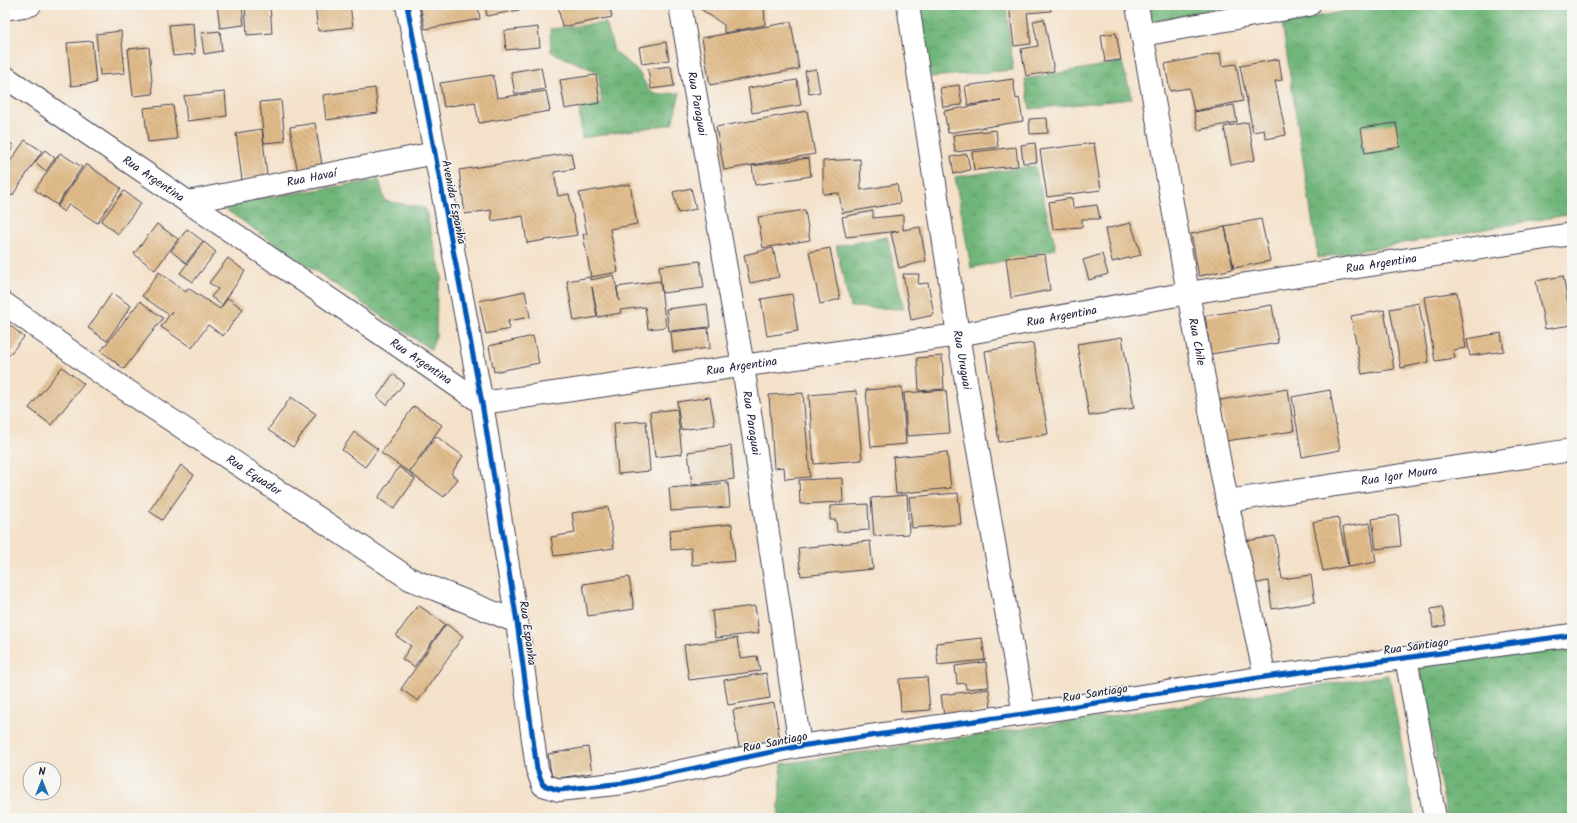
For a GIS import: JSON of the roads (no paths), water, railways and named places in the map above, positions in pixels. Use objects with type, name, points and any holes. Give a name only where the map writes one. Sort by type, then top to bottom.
[{"type":"street","points":[[5,9],[30,5]]},
{"type":"street","name":"Avenida Espanha","points":[[407,5],[482,403]]},
{"type":"street","name":"Rua Paraguai","points":[[680,5],[743,366],[800,746]]},
{"type":"street","name":"Rua Uruguai","points":[[908,5],[958,335],[1024,714]]},
{"type":"street","name":"Rua Chile","points":[[1137,5],[1188,293],[1227,501],[1265,677]]},
{"type":"street","points":[[1142,35],[1309,5]]},
{"type":"street","name":"Rua Argentina","points":[[5,77],[482,403],[958,335],[1188,293],[1572,234]]},
{"type":"street","name":"Rua Havaí","points":[[188,202],[435,153]]},
{"type":"street","name":"Rua Equador","points":[[5,304],[98,372],[410,579],[517,622]]},
{"type":"street","name":"Rua Espanha","points":[[482,403],[517,622],[537,769],[543,785],[559,790],[624,783]]},
{"type":"street","name":"Rua Igor Moura","points":[[1227,501],[1572,450]]},
{"type":"street","name":"Rua Santiago","points":[[624,783],[800,746],[1024,714],[1265,677],[1572,635]]},
{"type":"street","points":[[1406,658],[1435,818]]}]
